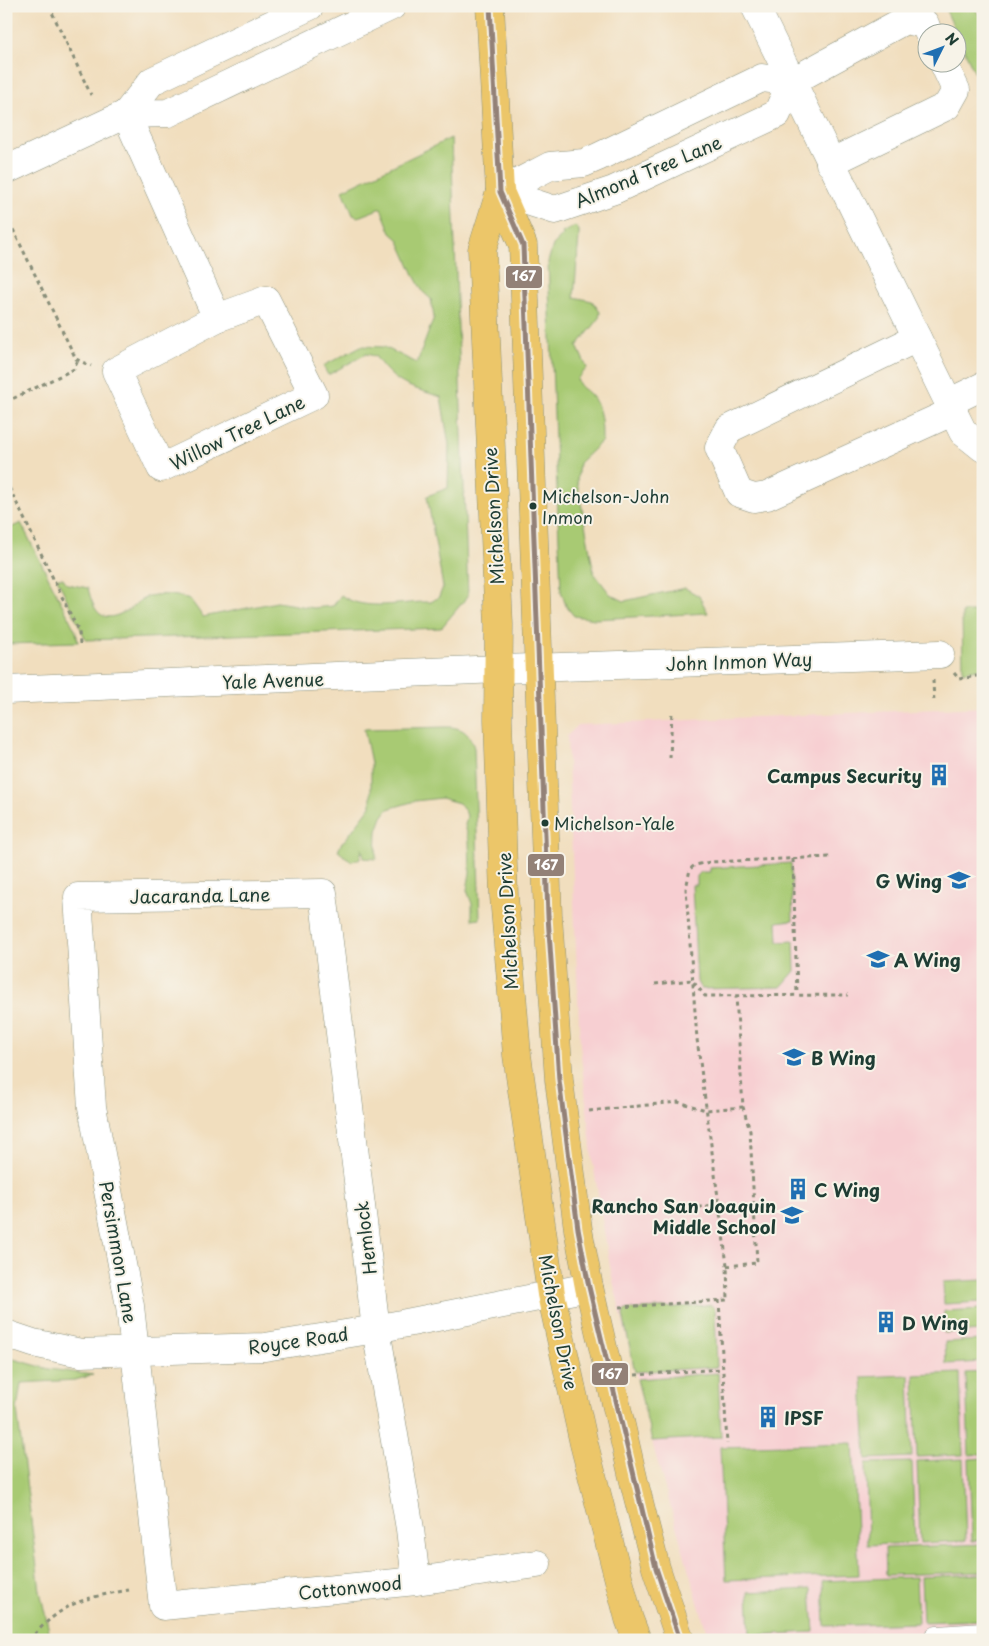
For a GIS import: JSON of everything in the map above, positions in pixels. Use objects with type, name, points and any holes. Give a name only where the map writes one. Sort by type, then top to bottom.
[{"type":"main road","name":"Michelson Drive","points":[[490,6],[500,192],[482,250],[486,380],[499,619],[498,719],[504,896],[511,998],[551,1294],[584,1444],[629,1619],[637,1640]]},
{"type":"main road","name":"Michelson Drive","points":[[500,192],[523,245],[549,937],[559,1080],[578,1229],[589,1287],[644,1522],[656,1568],[680,1640]]},
{"type":"street","points":[[126,114],[152,81],[310,6]]},
{"type":"street","points":[[6,170],[126,114],[168,113],[392,6]]},
{"type":"street","points":[[755,6],[963,432],[983,448]]},
{"type":"street","points":[[791,82],[905,20],[916,22]]},
{"type":"street","points":[[830,163],[947,106],[956,90],[948,72]]},
{"type":"street","name":"Almond Tree Lane","points":[[762,78],[791,82],[777,114],[614,190],[555,210],[500,192],[550,166],[584,163],[598,157],[762,78]]},
{"type":"street","points":[[126,114],[217,318]]},
{"type":"street","name":"Willow Tree Lane","points":[[266,300],[314,395],[161,468],[116,371],[217,318],[266,300]]},
{"type":"street","points":[[917,338],[740,423],[730,430],[719,448],[739,493],[754,498],[767,496],[952,407],[983,386]]},
{"type":"street","name":"John Inmon Way","points":[[539,668],[940,654]]},
{"type":"street","name":"Yale Avenue","points":[[6,690],[539,668]]},
{"type":"street","name":"Jacaranda Lane","points":[[78,897],[323,893]]},
{"type":"street","name":"Hemlock","points":[[323,893],[376,1329],[410,1529],[416,1581]]},
{"type":"street","name":"Persimmon Lane","points":[[78,897],[92,1107],[130,1306],[163,1606]]},
{"type":"street","name":"Royce Road","points":[[6,1334],[33,1343],[82,1353],[265,1347],[376,1329],[589,1287]]},
{"type":"street","name":"Cottonwood","points":[[163,1606],[416,1581],[537,1564]]},
{"type":"street","points":[[937,1640],[983,1637]]},
{"type":"path","points":[[49,6],[90,95]]},
{"type":"path","points":[[6,216],[78,360],[96,367]]},
{"type":"path","points":[[6,402],[74,369],[78,360]]},
{"type":"path","points":[[6,481],[79,632],[80,644]]},
{"type":"path","points":[[933,686],[934,703]]},
{"type":"path","points":[[670,758],[672,710]]},
{"type":"path","points":[[619,1307],[728,1300],[727,1266],[706,1110],[692,980],[686,889],[690,869],[695,865],[710,862],[831,857]]},
{"type":"path","points":[[793,858],[797,995]]},
{"type":"path","points":[[655,984],[692,980]]},
{"type":"path","points":[[692,980],[705,996],[848,995]]},
{"type":"path","points":[[727,1266],[757,1263],[750,1130],[743,1106],[736,996]]},
{"type":"path","points":[[588,1111],[678,1102],[706,1110],[743,1106]]},
{"type":"path","points":[[682,1210],[719,1204]]},
{"type":"path","points":[[719,1300],[726,1444]]},
{"type":"path","points":[[632,1375],[722,1369]]},
{"type":"path","points":[[30,1640],[49,1618],[73,1604],[129,1590]]},
{"type":"shaded area","name":"Rancho San Joaquin Middle School","points":[[983,707],[983,1640],[709,1640],[655,1453],[611,1273],[592,1157],[580,1045],[567,736],[578,725]]},
{"type":"green space","points":[[944,6],[973,6],[983,20],[983,91],[966,54],[966,22],[951,22]]},
{"type":"green space","points":[[451,138],[468,596],[441,628],[86,640],[57,578],[63,578],[67,584],[88,588],[96,610],[100,614],[111,617],[128,610],[144,598],[160,595],[173,595],[190,599],[203,617],[277,602],[313,608],[333,606],[341,595],[361,604],[372,605],[431,602],[439,597],[443,587],[427,496],[448,488],[449,445],[441,397],[404,384],[390,374],[375,356],[366,354],[328,375],[323,366],[361,346],[384,347],[417,363],[434,317],[431,299],[423,292],[398,239],[391,233],[381,208],[358,217],[353,215],[343,190]]},
{"type":"green space","points":[[575,226],[579,230],[579,237],[574,297],[592,301],[600,312],[599,319],[577,346],[587,368],[577,379],[597,404],[601,423],[602,441],[579,463],[577,481],[594,573],[610,594],[624,601],[685,588],[699,596],[708,613],[595,619],[574,616],[566,606],[561,591],[548,262],[553,245],[563,235],[562,233]]},
{"type":"green space","points":[[21,523],[76,632],[78,642],[6,644],[6,530]]},
{"type":"green space","points":[[962,612],[983,612],[983,668],[963,672]]},
{"type":"green space","points":[[457,728],[465,732],[474,748],[480,919],[472,920],[472,904],[467,890],[470,873],[469,840],[465,825],[467,816],[459,803],[441,798],[415,801],[388,809],[382,817],[377,831],[376,859],[364,858],[362,848],[360,859],[351,861],[338,851],[342,842],[371,806],[371,763],[364,729]]},
{"type":"green space","points":[[791,863],[793,920],[777,922],[778,942],[794,941],[795,971],[781,987],[701,989],[697,982],[692,885],[697,885],[697,876],[701,872],[710,872],[710,868]]},
{"type":"green space","points":[[983,1280],[983,1302],[944,1304],[943,1282]]},
{"type":"green space","points":[[711,1305],[715,1309],[717,1367],[635,1372],[623,1315],[625,1310]]},
{"type":"green space","points":[[983,1309],[983,1331],[944,1333],[944,1311]]},
{"type":"green space","points":[[983,1340],[983,1362],[946,1364],[945,1342]]},
{"type":"green space","points":[[6,1357],[49,1369],[93,1375],[75,1380],[21,1383],[17,1410],[40,1591],[51,1640],[6,1640]]},
{"type":"green space","points":[[983,1372],[983,1454],[969,1455],[966,1373]]},
{"type":"green space","points":[[718,1373],[721,1437],[652,1441],[637,1379]]},
{"type":"green space","points":[[960,1373],[963,1455],[917,1457],[914,1375]]},
{"type":"green space","points":[[909,1375],[912,1457],[866,1459],[862,1377]]},
{"type":"green space","points":[[853,1443],[859,1575],[726,1580],[720,1447]]},
{"type":"green space","points":[[983,1458],[983,1540],[972,1541],[969,1459]]},
{"type":"green space","points":[[963,1459],[966,1541],[920,1543],[917,1461]]},
{"type":"green space","points":[[912,1462],[915,1543],[868,1545],[866,1463]]},
{"type":"green space","points":[[983,1544],[983,1572],[886,1575],[885,1548]]},
{"type":"green space","points":[[983,1574],[983,1620],[923,1622],[921,1577]]},
{"type":"green space","points":[[916,1577],[918,1623],[825,1626],[823,1581]]},
{"type":"green space","points":[[811,1589],[814,1632],[750,1635],[748,1592]]},
{"type":"transit line","name":"167","points":[[490,6],[500,192],[523,245],[548,916],[559,1080],[578,1229],[589,1287],[656,1568],[680,1640]]},
{"type":"place","name":"Michelson-John Inmon","points":[[533,506]]},
{"type":"place","name":"Campus Security","points":[[939,775]]},
{"type":"place","name":"Michelson-Yale","points":[[545,823]]},
{"type":"place","name":"G Wing","points":[[959,880]]},
{"type":"place","name":"A Wing","points":[[878,959]]},
{"type":"place","name":"B Wing","points":[[794,1057]]},
{"type":"place","name":"C Wing","points":[[798,1189]]},
{"type":"place","name":"Rancho San Joaquin Middle School","points":[[792,1215]]},
{"type":"place","name":"D Wing","points":[[886,1322]]},
{"type":"place","name":"IPSF","points":[[768,1417]]}]
